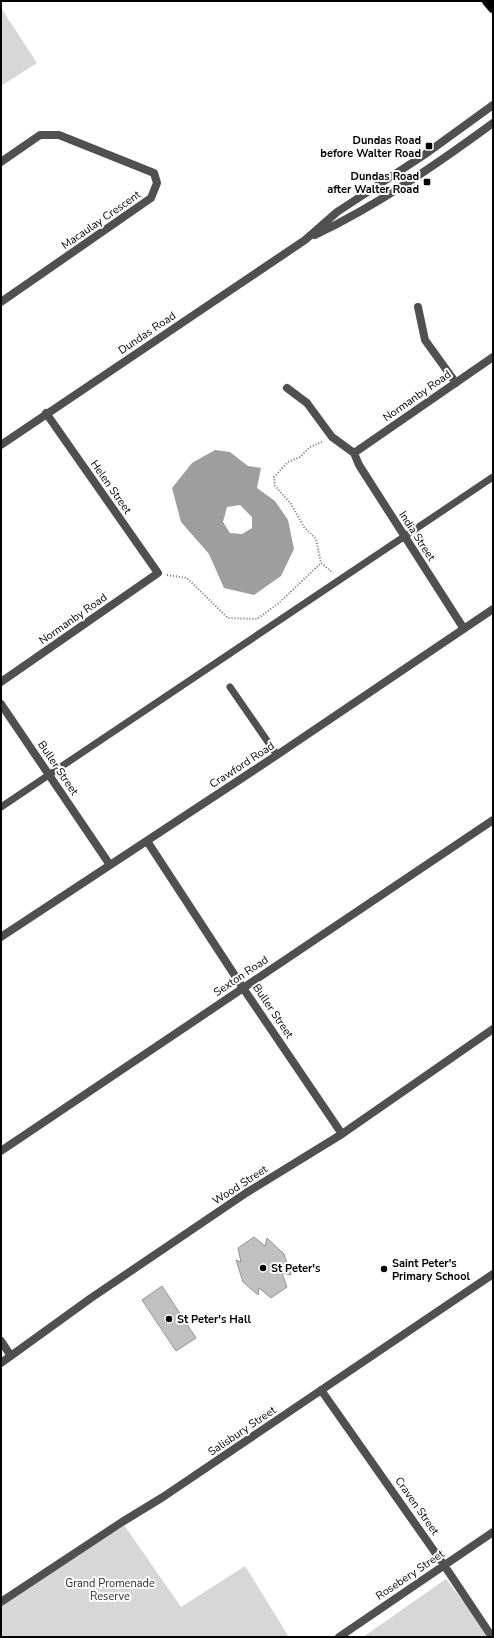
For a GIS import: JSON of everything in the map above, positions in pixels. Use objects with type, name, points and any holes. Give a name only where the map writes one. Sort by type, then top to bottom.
[{"type":"main road","points":[[487,1],[493,8]]},
{"type":"street","name":"Dundas Road","points":[[2,442],[305,240],[337,212],[424,155],[493,105]]},
{"type":"street","name":"Dundas Road","points":[[305,240],[342,222],[441,161],[493,123]]},
{"type":"street","name":"Macaulay Crescent","points":[[1,162],[40,135],[59,135],[154,173],[157,183],[151,198],[1,302]]},
{"type":"street","points":[[418,307],[425,340],[456,383]]},
{"type":"street","name":"Normanby Road","points":[[354,453],[493,357]]},
{"type":"street","points":[[287,388],[307,403],[332,437],[354,453]]},
{"type":"street","name":"Helen Street","points":[[46,413],[158,573]]},
{"type":"street","name":"India Street","points":[[354,453],[359,465],[464,629]]},
{"type":"street","name":"Normanby Road","points":[[1,682],[158,573]]},
{"type":"street","name":"Crawford Road","points":[[1,937],[277,755],[493,609]]},
{"type":"street","name":"Buller Street","points":[[1,704],[110,865]]},
{"type":"street","name":"Sexton Road","points":[[1,1151],[493,820]]},
{"type":"street","name":"Buller Street","points":[[147,841],[243,988],[342,1134]]},
{"type":"street","name":"Wood Street","points":[[1,1363],[91,1298],[246,1193],[342,1134],[493,1029]]},
{"type":"street","name":"Salisbury Street","points":[[1,1602],[122,1522],[163,1498],[493,1274]]},
{"type":"street","points":[[1,1341],[11,1356]]},
{"type":"street","name":"Craven Street","points":[[321,1390],[444,1565],[492,1637]]},
{"type":"street","name":"Rosebery Street","points":[[339,1637],[493,1532]]},
{"type":"lane","points":[[1,807],[340,578],[405,537],[493,477]]},
{"type":"lane","points":[[230,687],[277,755]]},
{"type":"path","points":[[332,437],[310,447],[300,457],[288,462],[274,477],[275,486],[291,504],[304,527],[316,539],[321,564],[340,578]]},
{"type":"path","points":[[158,573],[187,578],[228,618],[257,619],[280,603],[321,564]]},
{"type":"green space","points":[[1,8],[37,63],[1,86]]},
{"type":"green space","name":"Grand Promenade Reserve","points":[[122,1522],[181,1607],[245,1566],[289,1637],[1,1637],[1,1602]]},
{"type":"green space","points":[[446,1579],[491,1637],[363,1637]]},
{"type":"shaded area","points":[[215,450],[230,452],[248,466],[261,468],[257,488],[275,501],[288,520],[294,549],[281,576],[254,595],[224,588],[209,554],[181,522],[172,488],[192,463]],"holes":[[[240,505],[252,517],[252,528],[242,534],[230,533],[223,522],[227,507]]]},
{"type":"building","name":"St Peter's","points":[[254,1237],[265,1246],[267,1238],[284,1254],[291,1275],[282,1273],[287,1287],[271,1298],[259,1288],[258,1295],[243,1282],[236,1260],[241,1262],[238,1248]]},
{"type":"building","name":"St Peter's Hall","points":[[162,1286],[196,1338],[176,1351],[142,1300]]},
{"type":"place","name":"Dundas Road before Walter Road","points":[[429,146]]},
{"type":"place","name":"Dundas Road after Walter Road","points":[[427,182]]},
{"type":"place","name":"St Peter's","points":[[263,1268]]},
{"type":"place","name":"Saint Peter's Primary School","points":[[384,1269]]},
{"type":"place","name":"St Peter's Hall","points":[[169,1319]]}]
